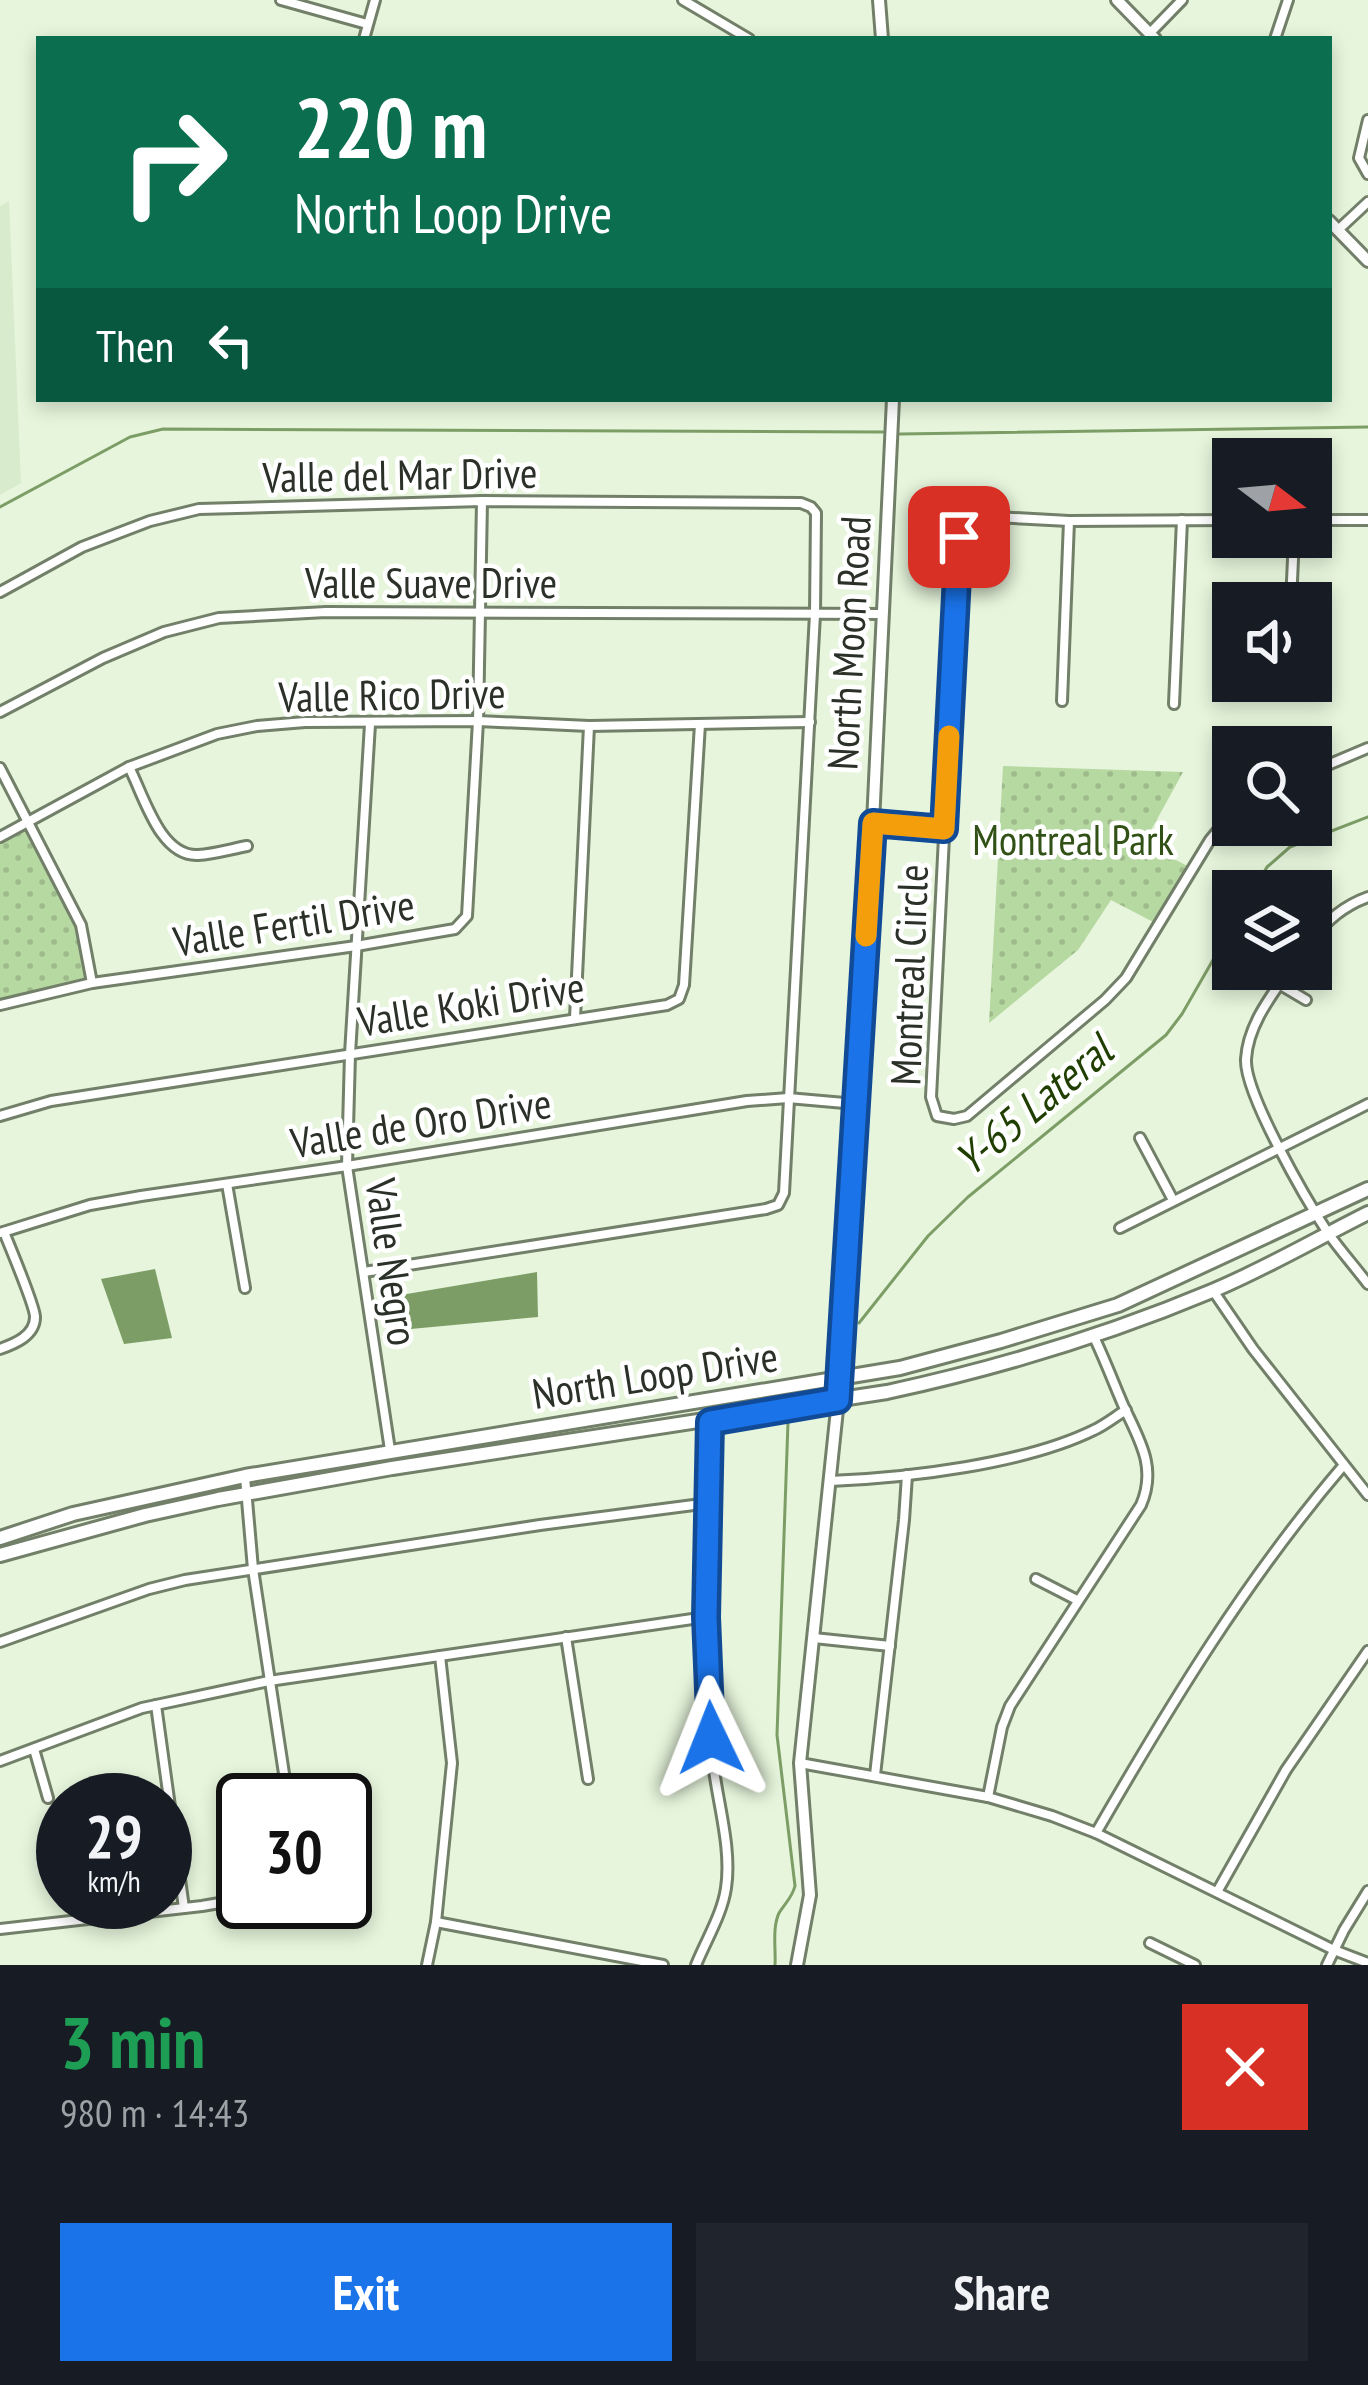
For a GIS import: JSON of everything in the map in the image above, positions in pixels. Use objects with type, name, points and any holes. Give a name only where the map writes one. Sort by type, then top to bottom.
[{"type":"main road","name":"North Loop Drive","points":[[0,1538],[73,1514],[245,1476],[900,1368],[1118,1305],[1368,1189]]},
{"type":"main road","name":"North Loop Drive","points":[[0,1555],[145,1515],[392,1468],[710,1422],[948,1379],[1029,1358],[1214,1290],[1368,1214]]},
{"type":"street","points":[[281,0],[368,24]]},
{"type":"street","points":[[365,36],[375,0]]},
{"type":"street","points":[[683,0],[744,36]]},
{"type":"street","points":[[879,0],[882,36]]},
{"type":"street","points":[[1117,0],[1152,36],[1182,0]]},
{"type":"street","points":[[1276,36],[1288,0]]},
{"type":"street","points":[[1368,121],[1359,148],[1368,174]]},
{"type":"street","points":[[1368,202],[1334,226],[1368,261]]},
{"type":"street","name":"North Moon Road","points":[[797,1965],[810,1895],[800,1763],[838,1400],[893,402]]},
{"type":"street","name":"Valle del Mar Drive","points":[[0,592],[82,547],[150,521],[199,509],[482,501],[801,503],[816,513],[815,614]]},
{"type":"street","name":"Valle Fertil Drive","points":[[0,1005],[92,983],[455,929],[467,916],[478,721],[482,501]]},
{"type":"street","name":"Montreal Circle","points":[[1212,520],[976,517],[959,537],[931,1097],[937,1116],[967,1116],[1105,1000],[1126,977],[1212,838]]},
{"type":"street","points":[[1174,704],[1182,520]]},
{"type":"street","points":[[1332,520],[1368,520]]},
{"type":"street","points":[[1063,701],[1069,521]]},
{"type":"street","name":"Valle Suave Drive","points":[[0,712],[164,632],[219,618],[326,612],[883,614]]},
{"type":"street","points":[[364,1272],[778,1205],[784,1192],[815,614]]},
{"type":"street","name":"Valle Rico Drive","points":[[0,837],[130,767],[217,734],[257,726],[305,722],[589,726],[810,722]]},
{"type":"street","name":"Valle Negro","points":[[370,724],[347,1166],[390,1450]]},
{"type":"street","name":"Valle Koki Drive","points":[[0,1116],[51,1101],[667,1005],[679,999],[684,985],[700,724]]},
{"type":"street","points":[[575,1018],[589,726]]},
{"type":"street","points":[[1332,763],[1368,748]]},
{"type":"street","points":[[130,767],[165,842],[195,855],[247,846]]},
{"type":"street","points":[[0,768],[81,925],[92,983]]},
{"type":"street","name":"Montreal Circle","points":[[873,823],[944,829]]},
{"type":"street","points":[[1332,920],[1348,904],[1368,897]]},
{"type":"street","points":[[1275,990],[1253,1027],[1246,1058],[1248,1081],[1328,1233],[1368,1284]]},
{"type":"street","points":[[1289,990],[1306,1000]]},
{"type":"street","name":"Valle de Oro Drive","points":[[2,1233],[90,1205],[747,1101],[788,1098],[856,1103]]},
{"type":"street","points":[[1120,1228],[1368,1104]]},
{"type":"street","points":[[1140,1138],[1173,1200]]},
{"type":"street","points":[[227,1184],[245,1288]]},
{"type":"street","points":[[0,1349],[18,1342],[30,1331],[35,1317],[2,1233]]},
{"type":"street","points":[[1214,1290],[1253,1349],[1368,1495]]},
{"type":"street","points":[[988,1797],[1010,1706],[1141,1505],[1148,1484],[1148,1461],[1136,1427],[1094,1335]]},
{"type":"street","points":[[830,1481],[907,1475],[996,1460],[1095,1430],[1126,1410]]},
{"type":"street","points":[[696,1965],[723,1902],[727,1872],[712,1765],[706,1617],[710,1422]]},
{"type":"street","points":[[1096,1833],[1173,1702],[1282,1540],[1343,1466]]},
{"type":"street","points":[[875,1775],[907,1475]]},
{"type":"street","points":[[245,1476],[283,1773]]},
{"type":"street","points":[[0,1642],[185,1580],[709,1503]]},
{"type":"street","points":[[1036,1579],[1077,1600]]},
{"type":"street","points":[[0,1761],[156,1705],[269,1681],[706,1617]]},
{"type":"street","points":[[566,1636],[588,1779]]},
{"type":"street","points":[[814,1638],[890,1646]]},
{"type":"street","points":[[1216,1892],[1286,1770],[1368,1651]]},
{"type":"street","points":[[427,1965],[436,1922],[452,1763],[440,1656]]},
{"type":"street","points":[[156,1705],[165,1773]]},
{"type":"street","points":[[34,1749],[41,1773]]},
{"type":"street","points":[[800,1763],[988,1797],[1096,1833],[1368,1963]]},
{"type":"street","points":[[1328,1965],[1368,1891]]},
{"type":"street","points":[[436,1922],[663,1965]]},
{"type":"street","points":[[0,1929],[36,1925]]},
{"type":"street","points":[[1150,1943],[1195,1965]]},
{"type":"shaded area","points":[[9,201],[21,483],[0,495],[0,206]]},
{"type":"shaded area","points":[[155,1269],[172,1338],[124,1344],[101,1279]]},
{"type":"shaded area","points":[[537,1272],[538,1317],[400,1330],[395,1296]]},
{"type":"green space","name":"Montreal Park","points":[[1003,766],[1183,772],[1144,843],[1193,869],[1159,925],[1111,900],[1078,950],[989,1023]]},
{"type":"green space","points":[[29,822],[81,925],[92,983],[0,1005],[0,837]]},
{"type":"waterway","points":[[900,434],[1368,427]]},
{"type":"waterway","points":[[0,507],[130,437],[163,429],[883,432]]},
{"type":"waterway","name":"Y-65 Lateral","points":[[1265,870],[1290,847],[1368,817]]},
{"type":"waterway","name":"Y-65 Lateral","points":[[859,1323],[928,1236],[968,1197],[1166,1035],[1212,962]]},
{"type":"waterway","name":"Y-65 Lateral","points":[[775,1965],[777,1919],[795,1886],[777,1735],[788,1422]]},
{"type":"slow traffic","points":[[866,936],[873,823],[944,829],[949,736]]},
{"type":"route","points":[[711,1738],[706,1617],[710,1422],[838,1400],[873,823],[944,829],[959,537]]}]
